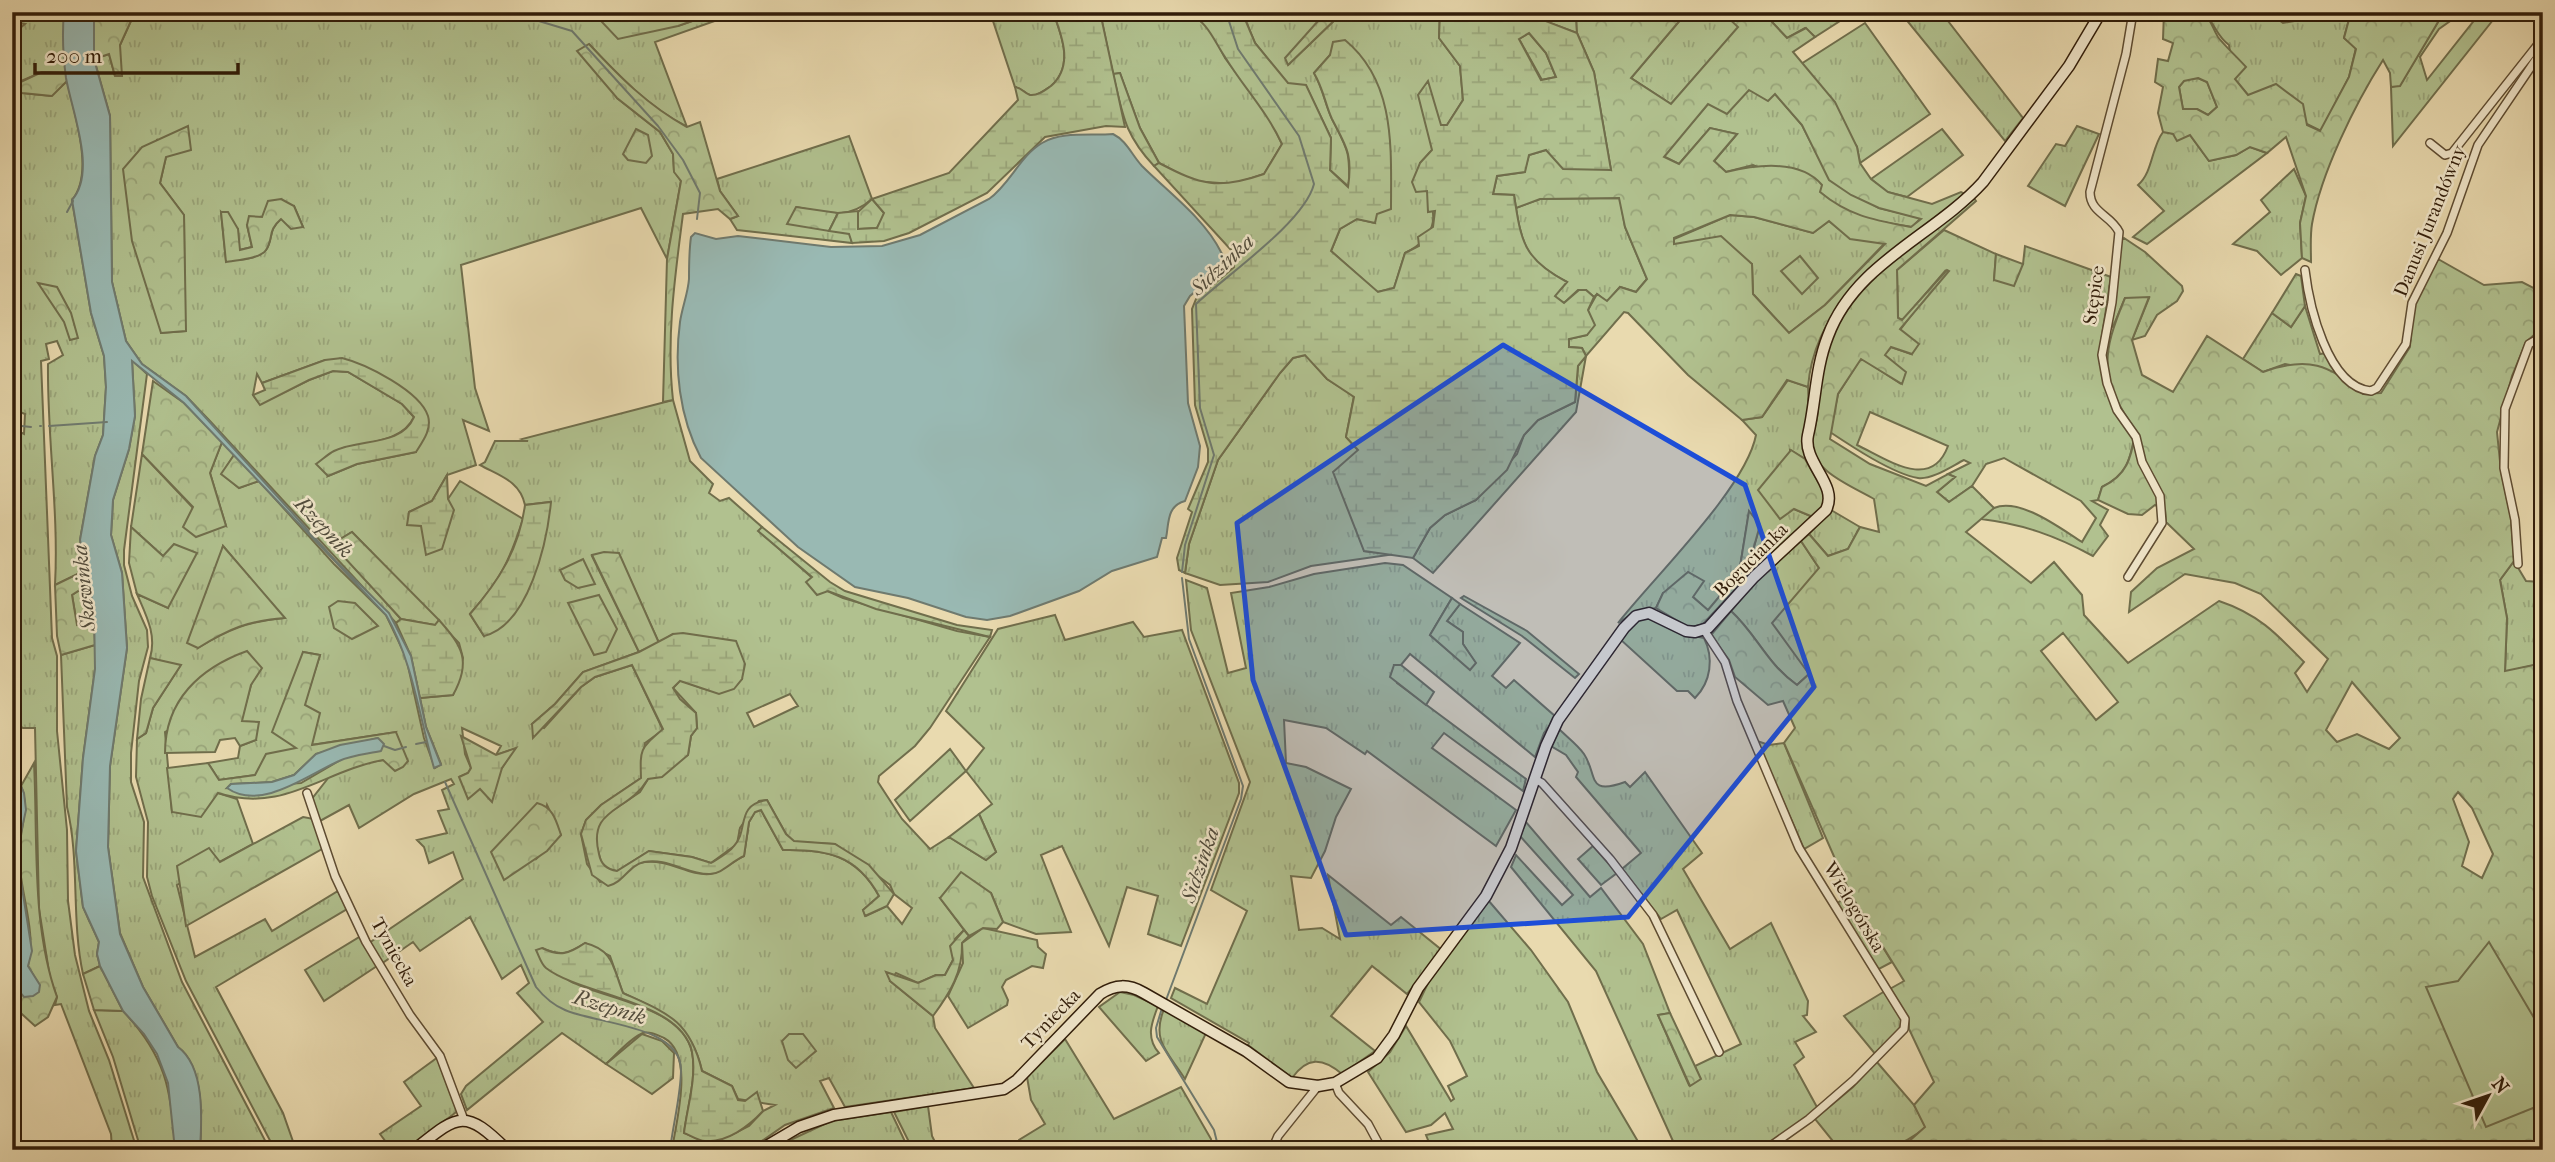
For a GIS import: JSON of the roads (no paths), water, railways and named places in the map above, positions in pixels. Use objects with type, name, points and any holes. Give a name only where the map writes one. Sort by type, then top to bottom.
[{"type":"street","name":"Bogucianka","points":[[1704,630],[1715,622],[1754,577],[1815,523],[1829,504],[1828,489],[1806,446],[1815,406],[1816,373],[1829,332],[1842,308],[1860,284],[1880,266],[1970,197],[2069,66],[2101,12]]},
{"type":"street","name":"Stępice","points":[[2128,577],[2162,523],[2160,496],[2142,462],[2136,437],[2117,410],[2107,383],[2102,347],[2114,292],[2119,232],[2114,222],[2095,208],[2090,192],[2126,54],[2133,12]]},
{"type":"street","points":[[2430,143],[2445,155],[2452,152],[2543,38]]},
{"type":"street","name":"Danusi Jurandówny","points":[[2305,270],[2314,320],[2336,365],[2359,388],[2371,391],[2376,388],[2406,344],[2412,303],[2447,233],[2478,145],[2543,49]]},
{"type":"street","points":[[2518,564],[2515,520],[2504,468],[2505,409],[2529,344],[2543,336]]},
{"type":"street","points":[[1704,630],[1686,631],[1648,613],[1631,620],[1562,713],[1535,779],[1542,783],[1609,859],[1653,915],[1719,1052]]},
{"type":"street","name":"Wielogórska","points":[[1704,630],[1725,662],[1737,701],[1799,848],[1905,1019],[1904,1029],[1854,1080],[1809,1119],[1765,1150]]},
{"type":"street","name":"Tyniecka","points":[[760,1150],[799,1127],[834,1115],[1004,1089],[1017,1080],[1093,1001],[1111,988],[1130,987],[1158,1001],[1246,1051],[1282,1079],[1318,1086],[1335,1083],[1354,1074],[1385,1048],[1418,988],[1480,905],[1511,848],[1535,779]]},
{"type":"street","name":"Tyniecka","points":[[307,793],[335,876],[366,942],[404,1007],[440,1056],[464,1120]]},
{"type":"street","points":[[1335,1083],[1339,1093],[1368,1124],[1382,1150]]},
{"type":"street","points":[[1272,1150],[1278,1136],[1318,1086]]},
{"type":"street","points":[[414,1150],[450,1123],[464,1120],[479,1124],[507,1150]]},
{"type":"street","points":[[12,1142],[21,1150]]},
{"type":"water","points":[[64,12],[94,12],[94,59],[110,116],[112,282],[126,341],[142,364],[186,396],[336,561],[389,613],[411,656],[426,727],[441,765],[434,768],[409,670],[386,615],[184,403],[132,361],[135,416],[129,449],[113,500],[111,535],[122,573],[127,648],[110,766],[108,847],[120,934],[143,987],[178,1047],[187,1056],[197,1080],[201,1109],[200,1150],[175,1150],[168,1083],[157,1054],[144,1034],[123,1011],[100,966],[97,954],[99,942],[83,907],[76,851],[83,758],[95,669],[94,610],[80,540],[95,456],[103,435],[106,387],[104,356],[91,313],[72,200],[79,188],[83,158],[66,78]]},
{"type":"water","points":[[1113,134],[1205,228],[1224,261],[1224,268],[1190,296],[1184,306],[1188,403],[1200,446],[1198,467],[1185,501],[1171,511],[1166,538],[1162,538],[1157,557],[1112,571],[1079,591],[1010,616],[987,620],[966,617],[908,598],[855,587],[798,547],[701,458],[683,409],[678,374],[680,322],[689,279],[691,237],[695,233],[716,239],[738,236],[831,247],[882,246],[920,235],[989,199],[1027,155],[1050,139],[1067,135]]},
{"type":"water","points":[[378,738],[384,744],[381,751],[344,759],[285,788],[255,796],[240,794],[227,788],[231,784],[272,782],[294,775],[316,754],[340,745]]},
{"type":"water","points":[[12,783],[21,786],[24,793],[26,810],[19,842],[20,875],[32,951],[28,966],[40,985],[39,992],[24,997],[12,983]]},
{"type":"waterway","points":[[509,12],[572,31],[658,126],[683,160],[700,193],[697,219]]},
{"type":"waterway","name":"Sidzinka","points":[[1182,572],[1185,545],[1214,455],[1200,408],[1196,304],[1280,232],[1307,199],[1314,184],[1299,136],[1238,49],[1226,12]]},
{"type":"waterway","points":[[67,212],[73,201]]},
{"type":"waterway","points":[[49,426],[107,422]]},
{"type":"waterway","points":[[12,425],[31,427]]},
{"type":"waterway","name":"Sidzinka","points":[[1166,1000],[1241,799],[1243,786],[1189,639],[1182,578]]},
{"type":"waterway","points":[[416,744],[426,742]]},
{"type":"waterway","points":[[384,746],[395,750],[406,747]]},
{"type":"waterway","name":"Rzepnik","points":[[445,782],[539,991],[565,1010],[652,1035],[667,1044],[677,1055],[681,1079],[670,1150]]},
{"type":"waterway","name":"Sidzinka","points":[[1162,1008],[1156,1028],[1157,1037],[1214,1130],[1219,1150]]},
{"type":"water label","name":"Skawinka","points":[[84,588]]}]
